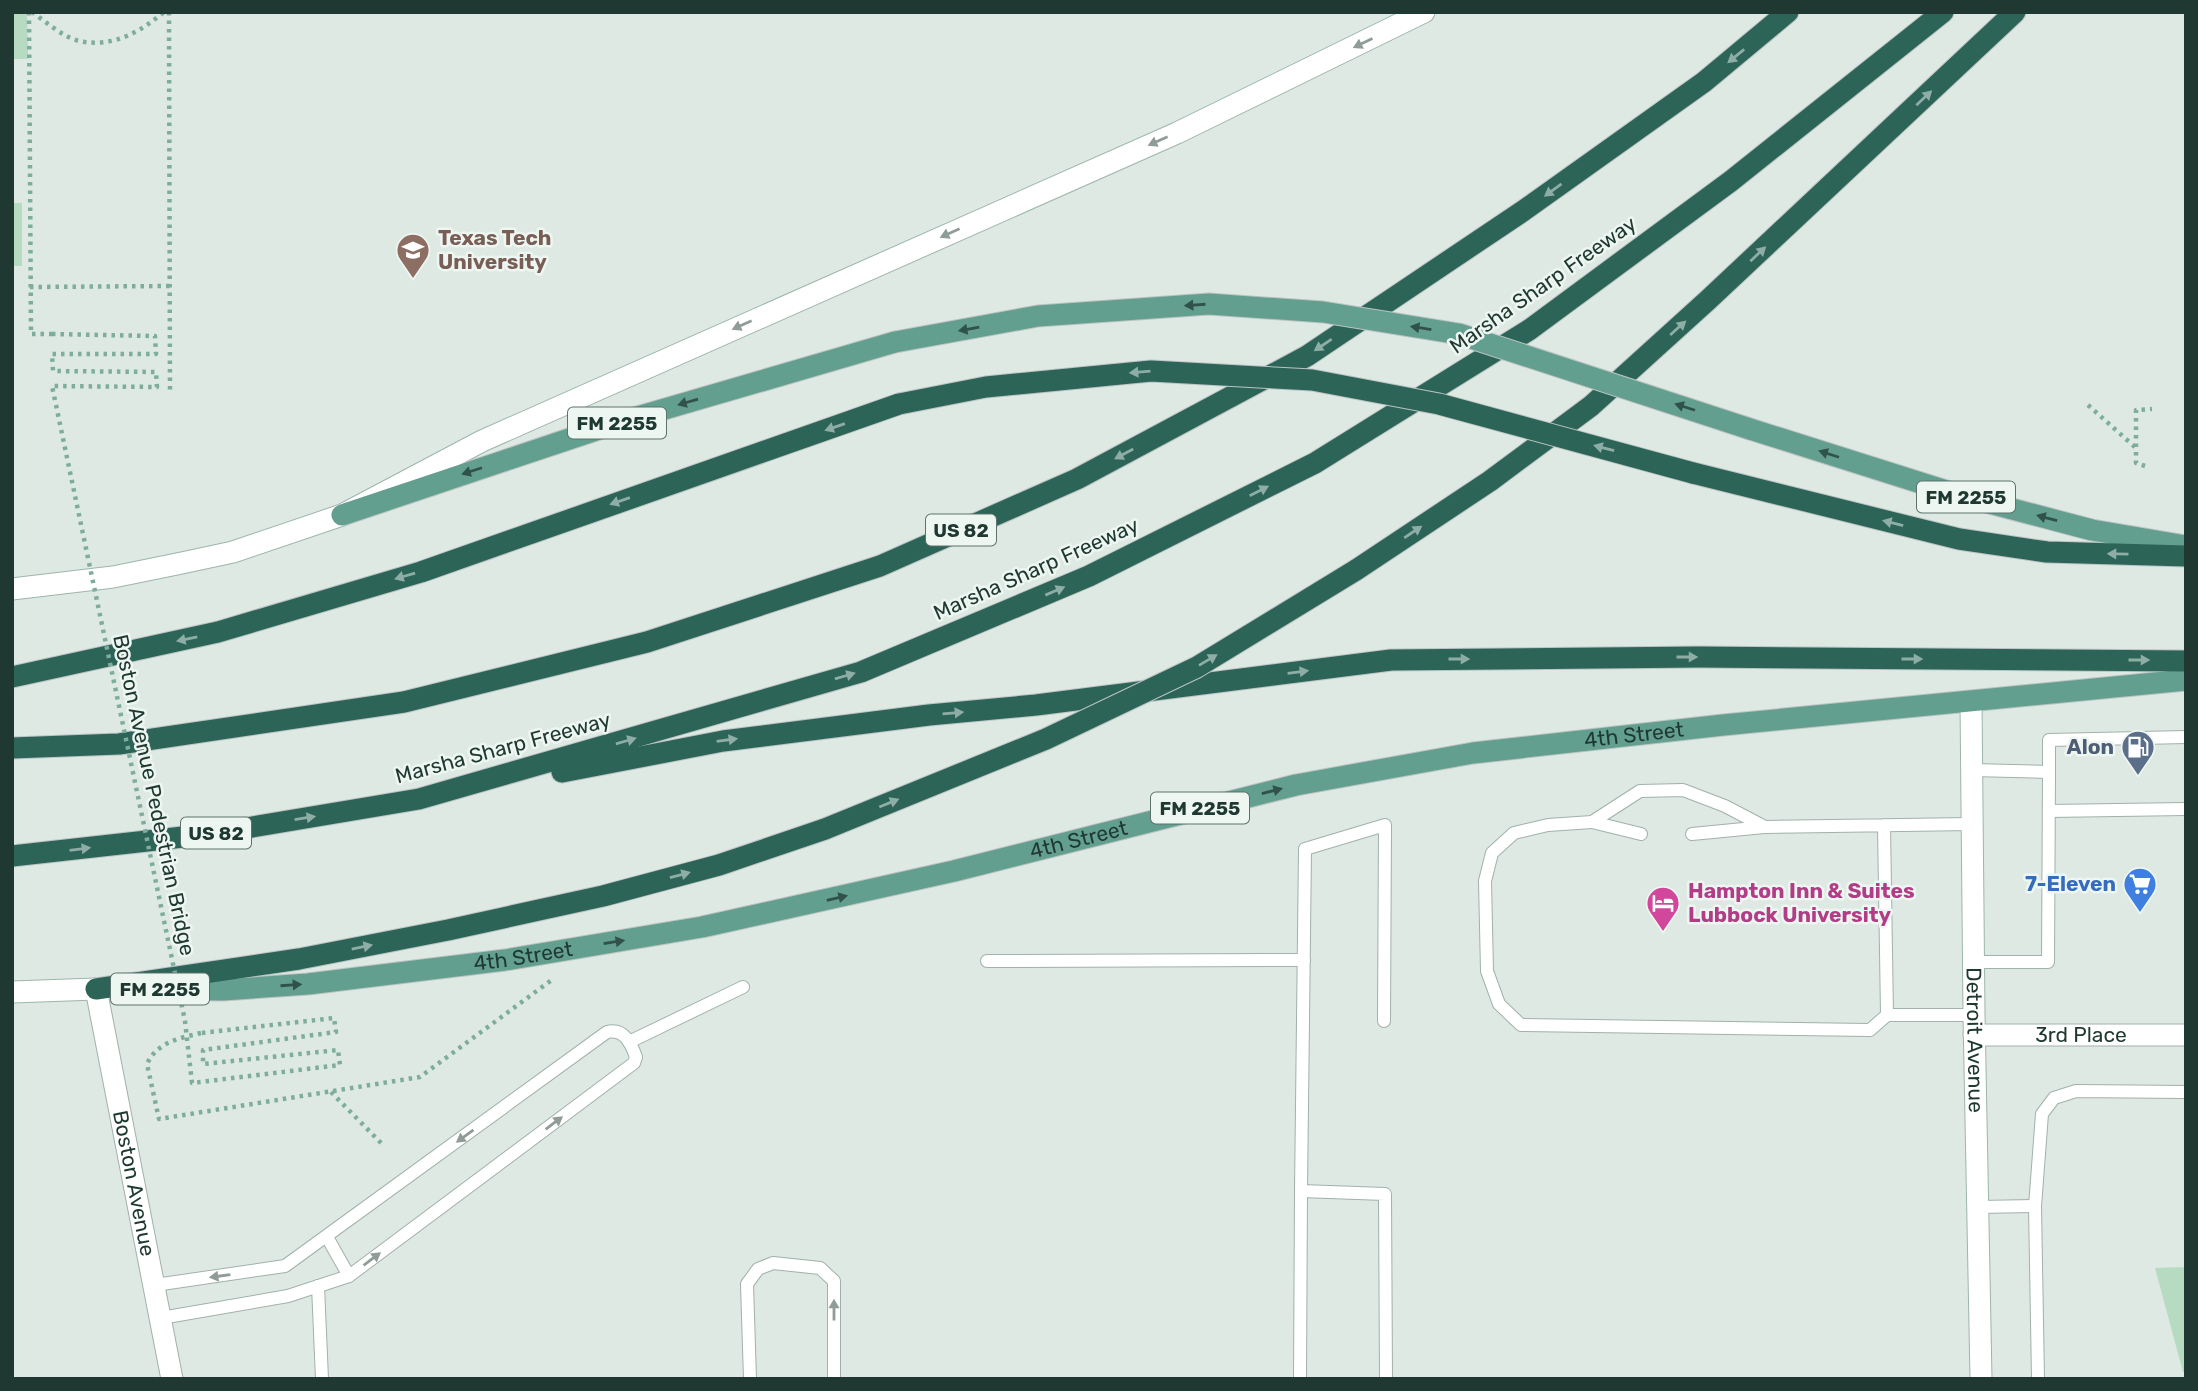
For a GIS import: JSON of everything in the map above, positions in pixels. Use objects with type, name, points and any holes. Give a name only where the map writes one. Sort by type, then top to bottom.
[{"type":"highway","name":"US 82","points":[[12,748],[119,744],[404,702],[647,642],[880,566],[1077,479],[1307,356],[1535,203],[1704,82],[1788,12]]},
{"type":"highway","name":"Marsha Sharp Freeway","points":[[12,856],[210,834],[419,799],[861,672],[1089,576],[1315,463],[1529,330],[1731,181],[1943,12]]},
{"type":"highway","points":[[96,989],[299,959],[474,925],[603,896],[706,868],[825,829],[1046,739],[1196,667],[1356,570],[1489,481],[1591,406],[2015,12]]},
{"type":"highway","points":[[12,677],[218,632],[421,572],[899,404],[986,387],[1151,371],[1312,380],[1439,404],[1693,473],[1959,539],[2047,552],[2186,556]]},
{"type":"highway","points":[[419,799],[723,741],[1391,660],[1699,657],[2186,661]]},
{"type":"main road","points":[[12,589],[113,577],[177,565],[233,552],[342,515],[482,440],[1177,133],[1424,12]]},
{"type":"main road","name":"FM 2255","points":[[342,515],[620,422],[895,342],[1038,316],[1209,304],[1323,312],[1459,334],[1959,495],[2092,530],[2186,546]]},
{"type":"main road","name":"4th Street","points":[[96,989],[223,990],[308,984],[505,960],[702,927],[954,871],[1296,785],[1473,753],[2186,680]]},
{"type":"main road","name":"Detroit Avenue","points":[[1971,702],[1981,1379]]},
{"type":"main road","points":[[12,992],[96,989]]},
{"type":"main road","name":"Boston Avenue","points":[[96,989],[173,1379]]},
{"type":"main road","name":"3rd Place","points":[[1974,1025],[2186,1035]]},
{"type":"lane","points":[[1974,962],[2048,962],[2049,740],[2186,737]]},
{"type":"lane","points":[[1972,770],[2049,772]]},
{"type":"lane","points":[[1592,822],[1640,791],[1683,790],[1726,806],[1765,827]]},
{"type":"lane","points":[[2049,811],[2186,809]]},
{"type":"lane","points":[[1641,834],[1592,822],[1548,825],[1514,833],[1492,853],[1485,881],[1487,971],[1499,1004],[1521,1025],[1870,1030],[1887,1015],[1924,1015],[1974,1025]]},
{"type":"lane","points":[[1692,834],[1765,827],[1972,824]]},
{"type":"lane","points":[[1300,1379],[1305,849],[1385,825],[1384,1021]]},
{"type":"lane","points":[[1884,825],[1887,1015]]},
{"type":"lane","points":[[987,961],[1304,960]]},
{"type":"lane","points":[[629,1042],[743,987]]},
{"type":"lane","points":[[155,1285],[285,1266],[607,1032],[615,1030],[623,1034],[629,1042],[636,1057],[634,1063],[349,1276],[288,1296],[161,1318]]},
{"type":"lane","points":[[2038,1379],[2035,1206],[2042,1114],[2054,1098],[2076,1091],[2186,1092]]},
{"type":"lane","points":[[1301,1191],[1385,1194],[1386,1379]]},
{"type":"lane","points":[[1978,1207],[2035,1206]]},
{"type":"lane","points":[[327,1237],[349,1276]]},
{"type":"lane","points":[[750,1379],[747,1284],[758,1269],[772,1263],[820,1268],[834,1281],[834,1379]]},
{"type":"lane","points":[[318,1286],[322,1379]]},
{"type":"path","points":[[31,12],[78,41],[100,42],[126,38],[167,12]]},
{"type":"path","points":[[31,12],[30,288],[170,285]]},
{"type":"path","points":[[167,12],[170,392]]},
{"type":"path","name":"Boston Avenue Pedestrian Bridge","points":[[30,288],[31,334],[155,336],[156,354],[52,354],[53,371],[156,372],[157,387],[52,386],[185,1021],[191,1083],[340,1065],[338,1050],[204,1064],[203,1050],[336,1032],[334,1018],[201,1033],[172,1040],[151,1056],[147,1064],[159,1119],[331,1091]]},
{"type":"path","points":[[2088,405],[2136,449]]},
{"type":"path","points":[[2145,466],[2136,463],[2136,410],[2152,410]]},
{"type":"path","points":[[331,1091],[421,1077],[561,973]]},
{"type":"path","points":[[331,1091],[382,1144]]},
{"type":"green space","points":[[12,12],[27,12],[28,59],[12,59]]},
{"type":"green space","points":[[12,203],[22,203],[22,266],[12,266]]},
{"type":"green space","points":[[2186,1267],[2186,1372],[2183,1372],[2155,1268]]},
{"type":"place","name":"Texas Tech University","points":[[413,280]]},
{"type":"place","name":"Alon","points":[[2138,777]]},
{"type":"place","name":"7-Eleven","points":[[2140,914]]},
{"type":"place","name":"Hampton Inn & Suites Lubbock University","points":[[1663,933]]}]
